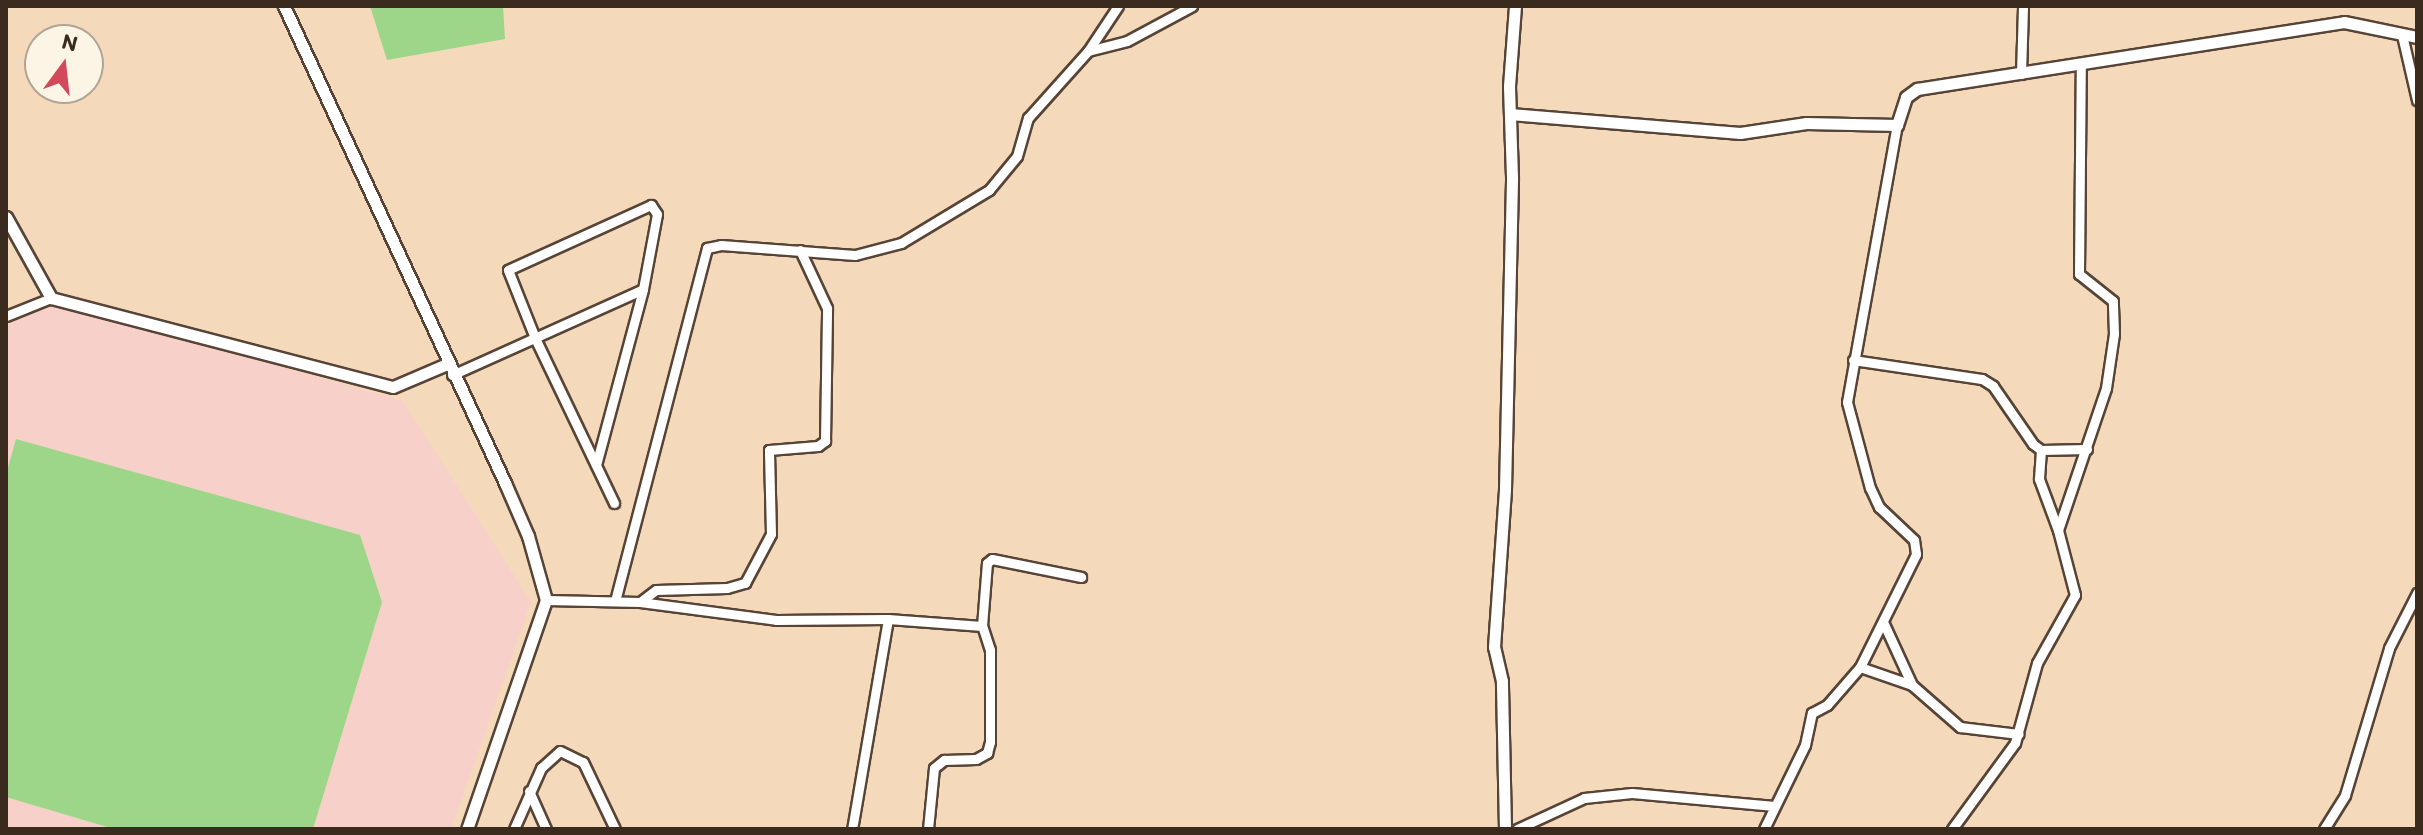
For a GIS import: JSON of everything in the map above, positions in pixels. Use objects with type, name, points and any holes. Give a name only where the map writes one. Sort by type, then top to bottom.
[{"type":"street","points":[[284,6],[528,536],[546,600],[467,829]]},
{"type":"street","points":[[615,601],[703,256],[713,245],[855,255],[886,250],[989,190],[1017,156],[1028,118],[1088,51],[1118,6]]},
{"type":"street","points":[[1088,51],[1127,41],[1192,6]]},
{"type":"street","points":[[1505,829],[1502,681],[1494,647],[1505,489],[1510,114],[1515,6]]},
{"type":"street","points":[[2021,74],[2023,6]]},
{"type":"street","points":[[1764,829],[1805,745],[1812,713],[1827,705],[1860,667],[1884,624],[1916,546],[1879,507],[1856,451],[1847,402],[1897,125],[1910,92],[2344,22],[2417,37]]},
{"type":"street","points":[[2402,35],[2417,100]]},
{"type":"street","points":[[2058,530],[2106,388],[2114,334],[2113,301],[2079,274],[2081,64]]},
{"type":"street","points":[[1510,114],[1740,133],[1806,123],[1897,125]]},
{"type":"street","points":[[596,465],[643,289],[657,214],[649,205],[508,268],[535,338],[614,503]]},
{"type":"street","points":[[6,217],[51,298]]},
{"type":"street","points":[[640,602],[656,590],[727,588],[745,583],[771,534],[769,450],[818,446],[825,441],[827,308],[800,250]]},
{"type":"street","points":[[452,375],[643,289]]},
{"type":"street","points":[[6,316],[51,298],[393,387],[447,364]]},
{"type":"street","points":[[1853,360],[1986,381],[2024,435],[2041,450],[2087,449]]},
{"type":"street","points":[[1952,829],[2019,734],[2037,663],[2075,595],[2058,530],[2039,479],[2041,450]]},
{"type":"street","points":[[928,829],[934,768],[944,760],[976,759],[987,753],[990,650],[982,626],[989,560],[1081,577]]},
{"type":"street","points":[[2324,829],[2345,795],[2389,648],[2417,593]]},
{"type":"street","points":[[546,600],[640,602],[776,620],[888,619],[982,626]]},
{"type":"street","points":[[852,829],[888,619]]},
{"type":"street","points":[[1884,624],[1912,685]]},
{"type":"street","points":[[1860,667],[1912,685],[1960,727],[2019,734]]},
{"type":"street","points":[[514,829],[529,791],[549,756],[571,753],[583,762],[615,829]]},
{"type":"street","points":[[529,791],[546,829]]},
{"type":"street","points":[[1517,829],[1584,798],[1632,793],[1774,806]]},
{"type":"shaded area","points":[[54,303],[403,401],[531,602],[451,829],[313,829],[382,602],[360,535],[16,439],[6,475],[6,326]]},
{"type":"shaded area","points":[[6,797],[114,829],[6,829]]},
{"type":"green space","points":[[370,6],[503,6],[505,39],[387,60]]},
{"type":"green space","points":[[16,439],[360,535],[382,602],[313,829],[114,829],[6,797],[6,475]]}]
